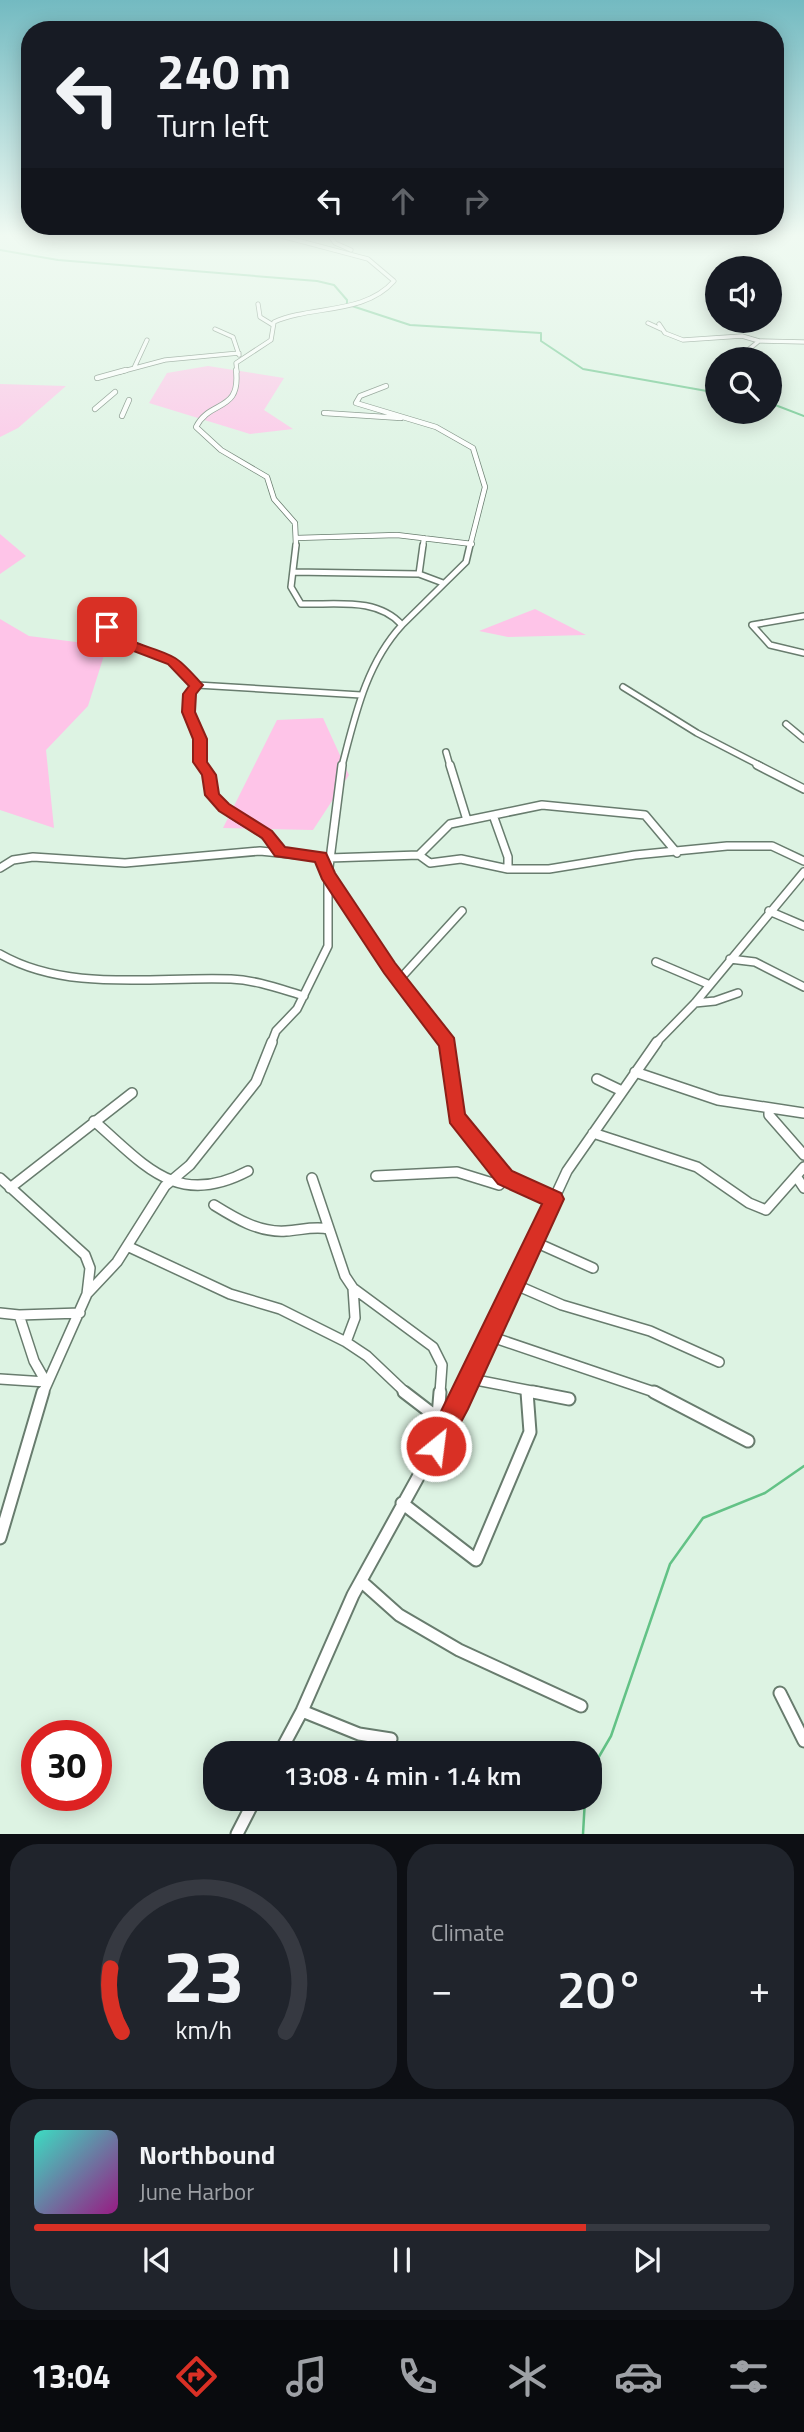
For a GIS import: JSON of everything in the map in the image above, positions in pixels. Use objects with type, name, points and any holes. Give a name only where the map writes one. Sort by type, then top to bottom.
[{"type":"street","points":[[263,319],[274,325]]},
{"type":"street","points":[[97,378],[121,369],[178,358],[240,356],[271,340],[274,325],[282,319]]},
{"type":"street","points":[[648,323],[683,340],[743,336],[759,341],[804,342]]},
{"type":"street","points":[[659,324],[662,330]]},
{"type":"street","points":[[187,428],[233,397],[237,387],[235,366],[240,356],[239,344],[234,336],[215,329]]},
{"type":"street","points":[[134,368],[147,340]]},
{"type":"street","points":[[752,347],[759,341]]},
{"type":"street","points":[[87,1294],[127,1246],[168,1182],[190,1165],[256,1082],[276,1031],[298,1009],[328,946],[328,875],[340,774],[361,695],[385,643],[466,562],[472,544],[485,487],[472,448],[436,427],[356,403],[360,396],[386,386]]},
{"type":"street","points":[[95,409],[115,392]]},
{"type":"street","points":[[122,416],[129,400]]},
{"type":"street","points":[[324,413],[368,418],[406,418]]},
{"type":"street","points":[[195,425],[221,450],[267,477],[274,499],[294,522],[296,538],[290,588],[302,604],[366,605],[390,611],[402,625]]},
{"type":"street","points":[[296,538],[397,535],[472,544]]},
{"type":"street","points":[[419,574],[425,538]]},
{"type":"street","points":[[293,572],[419,574],[443,583]]},
{"type":"street","points":[[804,616],[752,625],[770,645],[804,653]]},
{"type":"street","points":[[107,627],[120,642],[173,662],[189,681],[197,685],[361,695]]},
{"type":"street","points":[[197,685],[190,694],[188,712],[200,739],[200,762],[209,775],[212,795],[224,808],[267,834],[280,852]]},
{"type":"street","points":[[624,687],[687,727],[804,789]]},
{"type":"street","points":[[786,724],[804,739]]},
{"type":"street","points":[[446,752],[467,820]]},
{"type":"street","points":[[419,855],[450,824],[542,805],[645,816],[677,853]]},
{"type":"street","points":[[493,815],[508,857],[508,869]]},
{"type":"street","points":[[0,859],[33,857],[125,863],[248,852],[280,852],[331,858],[419,855],[430,863],[461,859],[508,869],[549,869],[635,855],[727,846],[772,846],[804,860]]},
{"type":"street","points":[[320,857],[328,875],[399,980],[447,1044],[456,1118],[505,1178],[554,1199]]},
{"type":"street","points":[[0,868],[13,860]]},
{"type":"street","points":[[286,1741],[402,1503],[436,1446],[443,1423],[471,1379],[567,1171],[651,1048],[695,1003],[804,872]]},
{"type":"street","points":[[399,980],[462,911]]},
{"type":"street","points":[[769,911],[804,926]]},
{"type":"street","points":[[0,954],[22,968],[51,973],[137,980],[232,979],[266,984],[304,996]]},
{"type":"street","points":[[730,959],[755,962],[804,987]]},
{"type":"street","points":[[656,962],[709,985]]},
{"type":"street","points":[[695,1003],[715,1001],[738,993]]},
{"type":"street","points":[[635,1072],[663,1077],[708,1097],[769,1110],[804,1113]]},
{"type":"street","points":[[597,1079],[622,1091]]},
{"type":"street","points":[[10,1188],[132,1093]]},
{"type":"street","points":[[769,1110],[769,1115],[804,1155]]},
{"type":"street","points":[[94,1121],[168,1182],[216,1182],[237,1179],[248,1171]]},
{"type":"street","points":[[593,1133],[697,1167],[749,1203],[766,1210],[804,1167]]},
{"type":"street","points":[[376,1176],[457,1172],[499,1185],[505,1178]]},
{"type":"street","points":[[796,1176],[804,1188]]},
{"type":"street","points":[[0,1178],[85,1255],[90,1268],[87,1294],[80,1313],[46,1382],[0,1538]]},
{"type":"street","points":[[312,1178],[345,1276],[353,1288],[433,1346],[442,1366],[443,1423]]},
{"type":"street","points":[[214,1205],[262,1228],[286,1231],[306,1224],[329,1229]]},
{"type":"street","points":[[535,1242],[593,1268]]},
{"type":"street","points":[[127,1246],[230,1294],[280,1309],[346,1342],[368,1356],[397,1387],[443,1423]]},
{"type":"street","points":[[90,1268],[103,1278]]},
{"type":"street","points":[[516,1285],[562,1305],[650,1331],[719,1362]]},
{"type":"street","points":[[346,1342],[355,1318],[353,1288]]},
{"type":"street","points":[[0,1313],[80,1313]]},
{"type":"street","points":[[19,1315],[34,1361],[46,1382]]},
{"type":"street","points":[[489,1336],[643,1386],[748,1441]]},
{"type":"street","points":[[0,1379],[46,1382]]},
{"type":"street","points":[[471,1379],[569,1399]]},
{"type":"street","points":[[402,1503],[476,1560],[530,1432],[527,1391]]},
{"type":"street","points":[[362,1582],[399,1615],[459,1650],[581,1706]]},
{"type":"street","points":[[780,1693],[804,1741]]},
{"type":"street","points":[[302,1711],[359,1734],[391,1739]]},
{"type":"street","points":[[237,1833],[249,1811]]},
{"type":"shaded area","points":[[208,366],[284,378],[264,410],[293,429],[250,434],[149,403],[167,373]]},
{"type":"shaded area","points":[[0,384],[66,386],[18,428],[0,437]]},
{"type":"shaded area","points":[[0,534],[26,556],[0,574]]},
{"type":"shaded area","points":[[535,609],[586,635],[508,637],[479,631]]},
{"type":"shaded area","points":[[0,619],[29,636],[107,646],[88,706],[46,750],[54,828],[0,810]]},
{"type":"shaded area","points":[[323,718],[349,775],[313,830],[223,828],[277,720]]},
{"type":"waterway","points":[[390,319],[410,325],[541,333],[541,341],[583,369],[705,391]]},
{"type":"waterway","points":[[782,408],[804,416]]},
{"type":"waterway","points":[[602,1751],[611,1736],[670,1564],[703,1518],[765,1493],[804,1466]]},
{"type":"waterway","points":[[583,1834],[584,1811]]},
{"type":"route","points":[[107,627],[120,642],[173,662],[182,669],[189,681],[197,685],[190,694],[188,712],[200,739],[200,762],[209,775],[212,795],[224,808],[267,834],[280,852],[320,857],[328,875],[390,968],[447,1044],[456,1118],[505,1178],[554,1199],[516,1285],[436,1446]]}]
